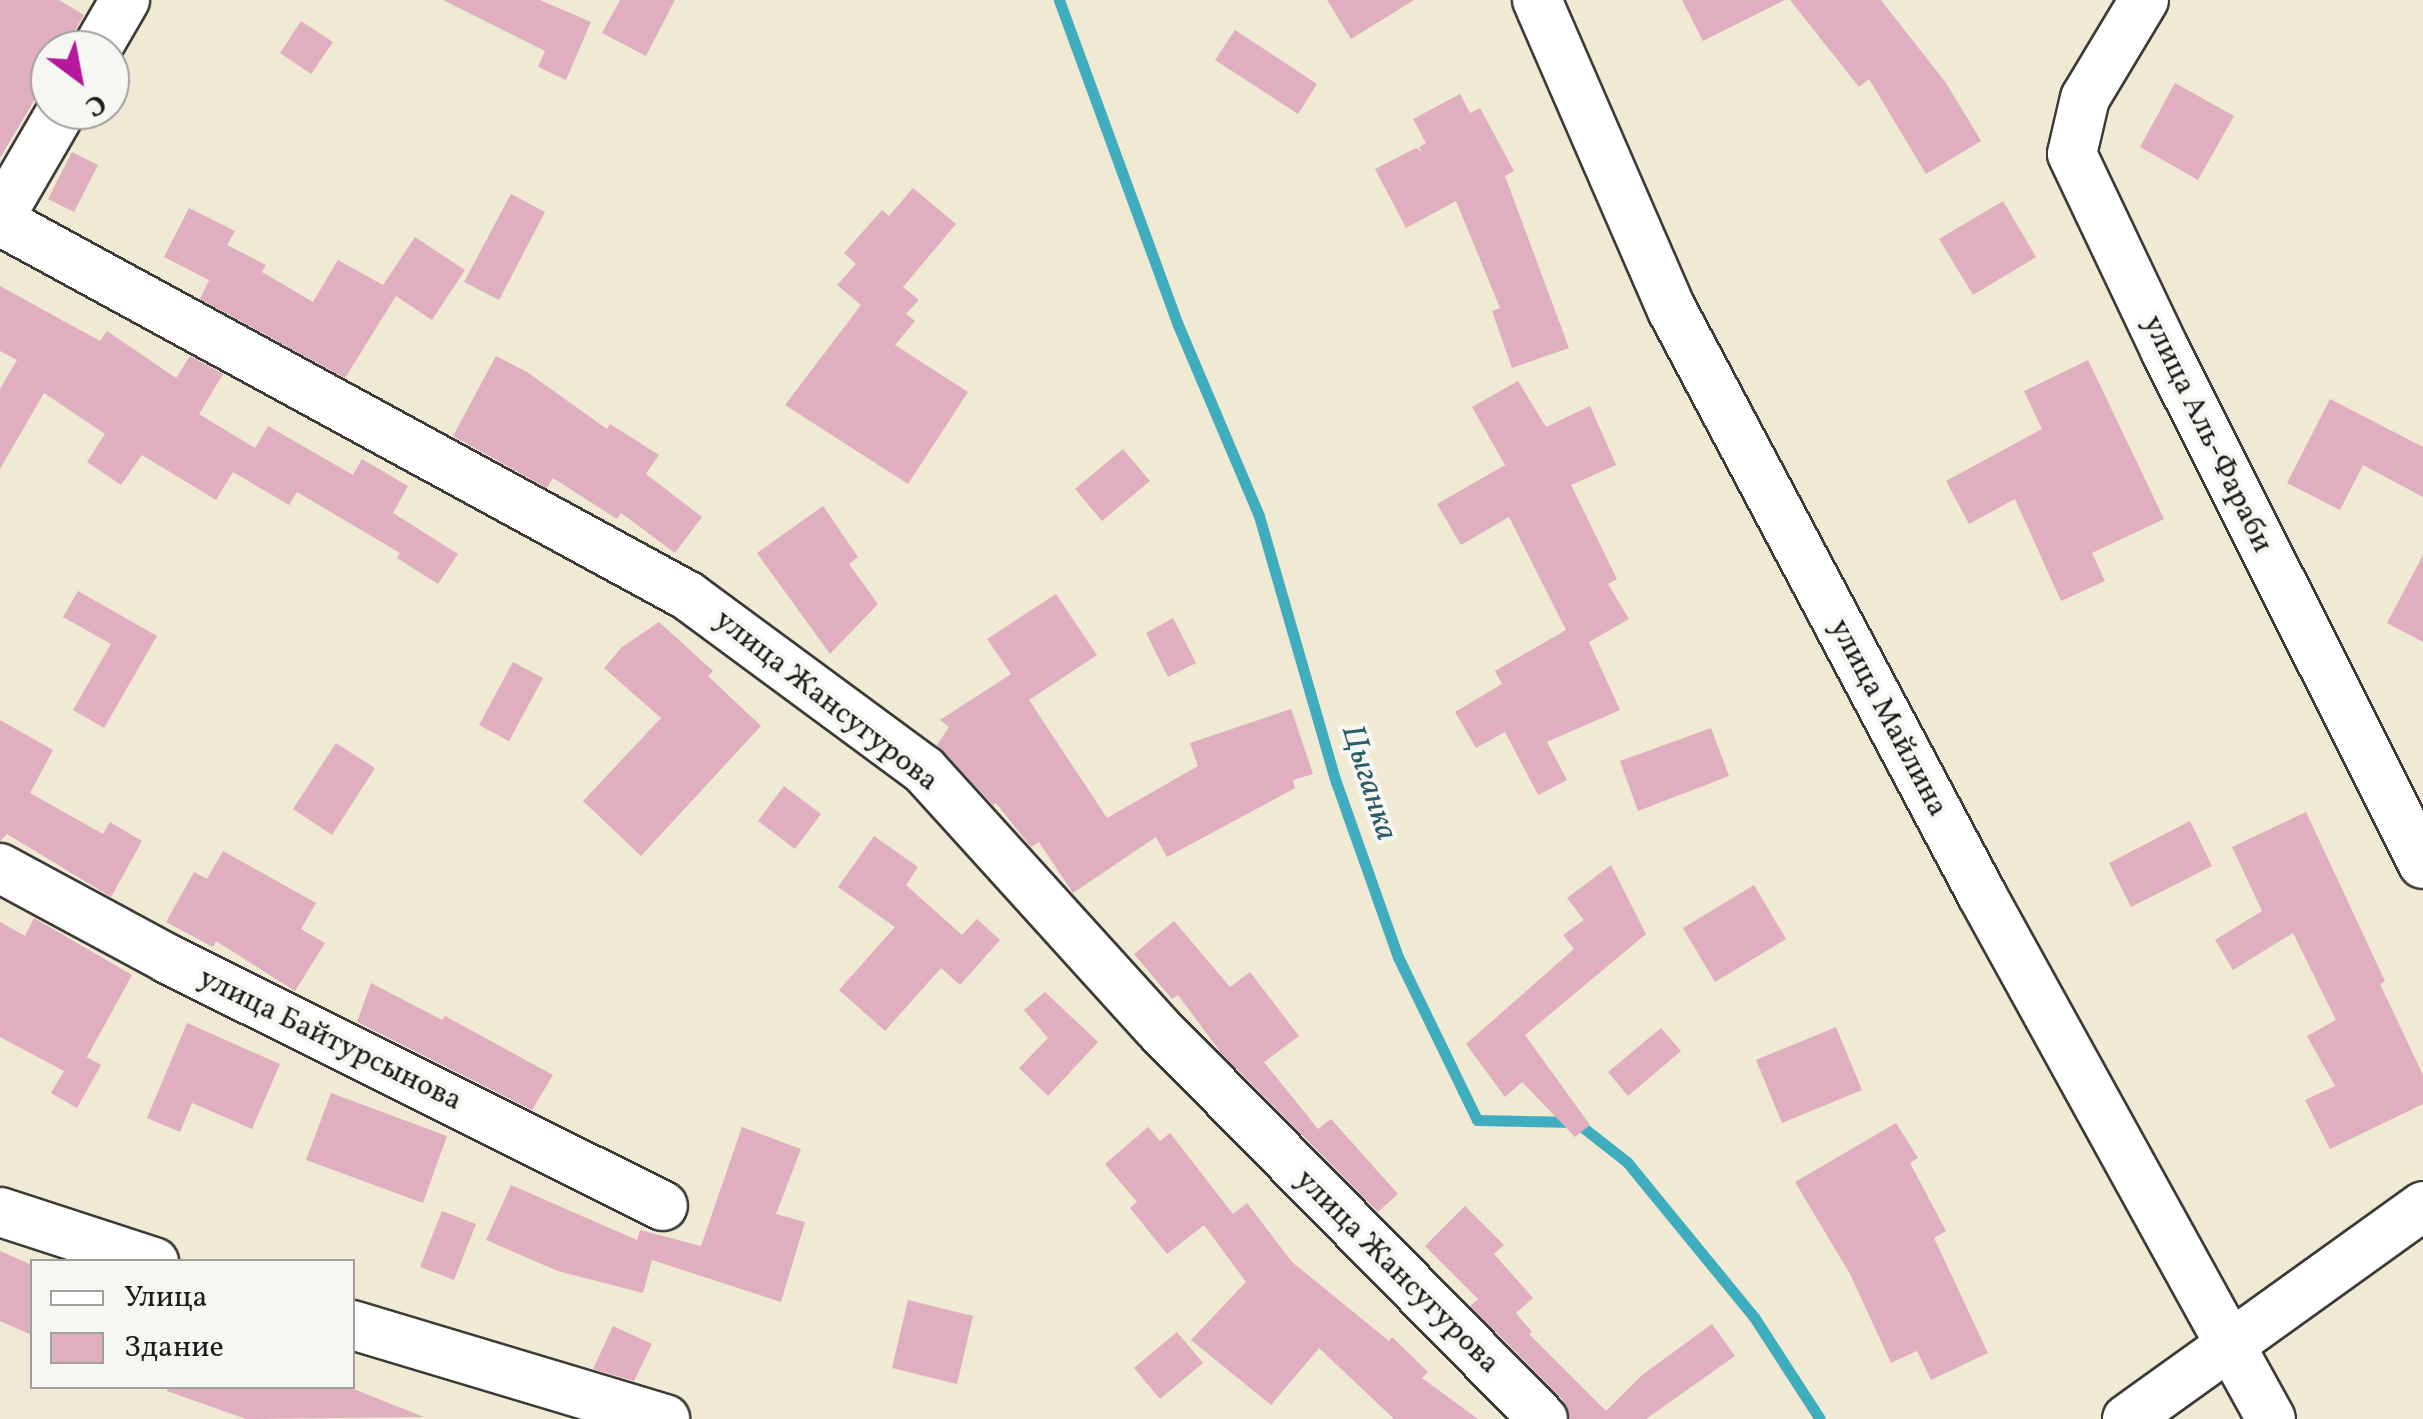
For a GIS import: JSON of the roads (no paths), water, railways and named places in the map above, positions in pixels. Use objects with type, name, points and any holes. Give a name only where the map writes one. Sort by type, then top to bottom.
[{"type":"street","points":[[108,30],[125,0]]},
{"type":"street","name":"улица Майлина","points":[[1537,0],[1672,310],[1972,878],[2272,1419]]},
{"type":"street","name":"улица Аль-Фараби","points":[[2144,0],[2085,98],[2072,154],[2182,386],[2423,864]]},
{"type":"street","points":[[0,219],[51,130]]},
{"type":"street","name":"улица Жансугурова","points":[[0,219],[688,596],[924,770],[1156,1027],[1543,1419]]},
{"type":"street","name":"улица Байтурсынова","points":[[0,868],[168,960],[663,1206]]},
{"type":"street","points":[[2127,1419],[2423,1206]]},
{"type":"street","points":[[0,1212],[145,1259]]},
{"type":"street","points":[[355,1326],[665,1419]]},
{"type":"waterway","name":"Цыганка","points":[[1059,0],[1178,325],[1259,516],[1336,782],[1398,957],[1477,1120],[1576,1122],[1627,1162],[1754,1317],[1820,1419]]}]
